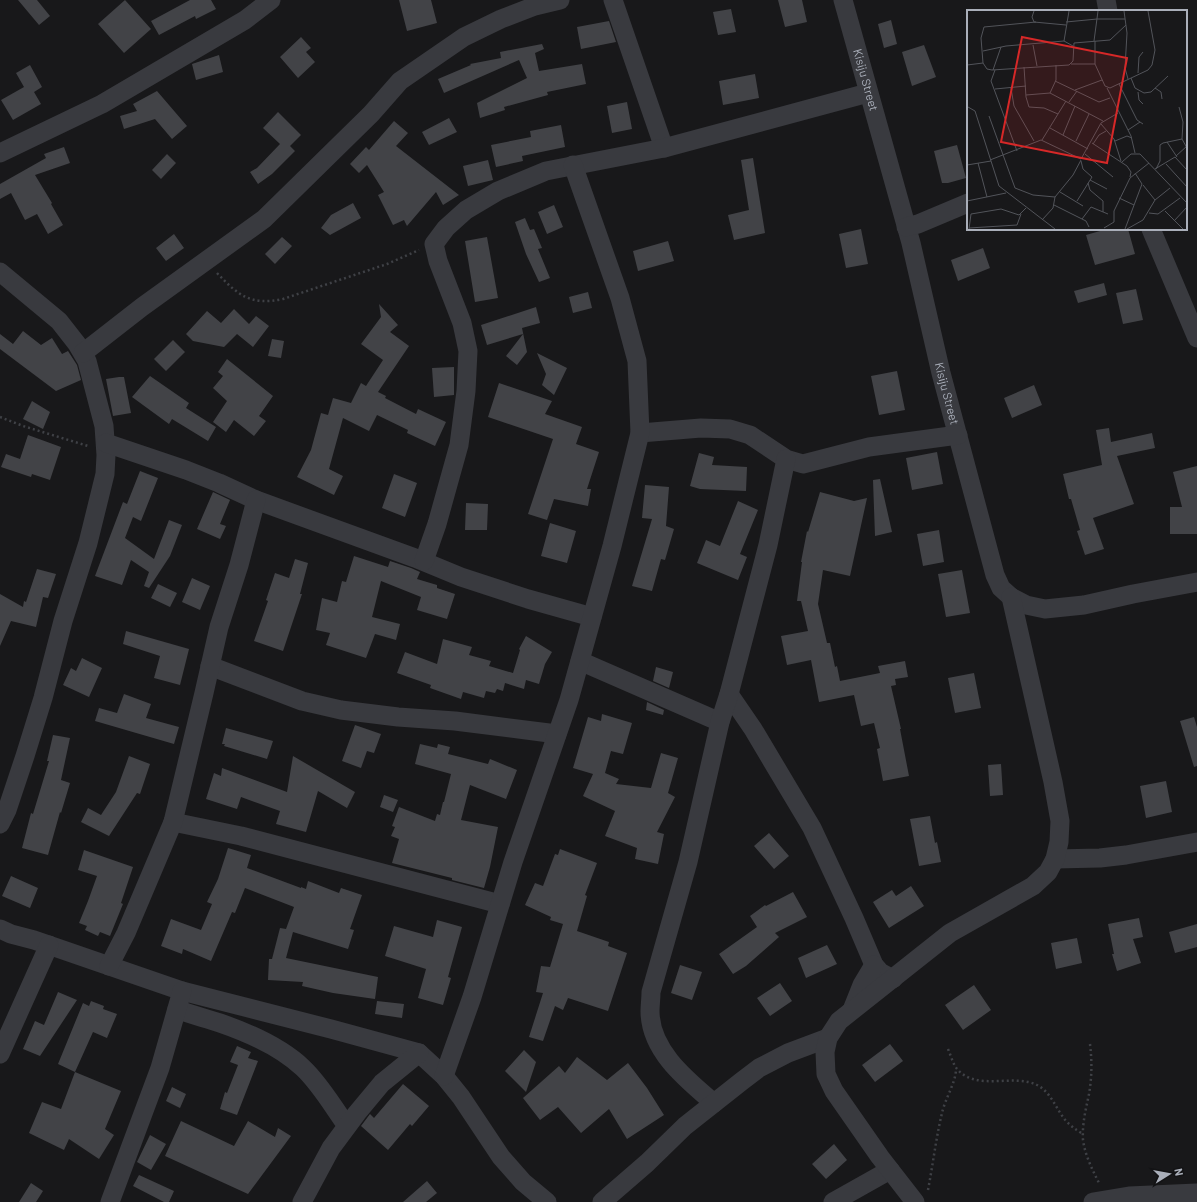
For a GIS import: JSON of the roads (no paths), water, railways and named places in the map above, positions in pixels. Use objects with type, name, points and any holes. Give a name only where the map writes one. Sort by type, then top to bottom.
[{"type":"street","points":[[0,153],[102,104],[245,20],[271,0]]},
{"type":"street","points":[[83,353],[142,307],[264,219],[371,114],[400,81],[464,38],[501,19],[535,6],[560,0]]},
{"type":"street","points":[[613,0],[664,148]]},
{"type":"street","name":"Kisiju Street","points":[[843,0],[906,227],[941,373],[995,575],[1001,588],[1011,597],[1026,605],[1045,609],[1084,605],[1197,582]]},
{"type":"street","points":[[1106,0],[1108,10]]},
{"type":"street","points":[[424,561],[437,524],[459,444],[466,391],[468,351],[462,323],[443,274],[434,244],[446,228],[466,210],[498,191],[546,171],[664,148],[868,93]]},
{"type":"street","points":[[444,1076],[472,997],[513,862],[557,734],[580,661],[612,546],[640,433],[637,361],[620,298],[573,165]]},
{"type":"street","points":[[906,227],[918,224],[967,203]]},
{"type":"street","points":[[1151,230],[1197,338]]},
{"type":"street","points":[[0,272],[59,321],[83,353],[94,383],[104,426],[106,446],[105,474],[88,543],[63,621],[43,698],[25,756],[7,810],[0,824]]},
{"type":"street","points":[[640,433],[701,428],[730,429],[750,435],[786,459],[803,464],[869,447],[958,435]]},
{"type":"street","points":[[106,446],[186,470],[256,500],[424,561],[468,580],[592,617]]},
{"type":"street","points":[[714,1104],[686,1079],[666,1057],[655,1034],[650,1012],[651,992],[688,862],[720,722],[729,694],[768,545],[786,459]]},
{"type":"street","points":[[109,966],[126,933],[173,822],[219,627],[239,565],[256,500]]},
{"type":"street","points":[[922,1197],[890,1170],[834,1091],[826,1074],[825,1052],[828,1038],[839,1021],[851,1010],[893,979],[950,933],[1033,886],[1048,872],[1055,859],[1059,842],[1060,821],[1053,782],[1011,597]]},
{"type":"street","points":[[580,661],[720,722]]},
{"type":"street","points":[[210,666],[302,701],[341,710],[398,717],[454,721],[557,734]]},
{"type":"street","points":[[729,694],[756,735],[812,828],[860,930],[874,965],[880,972],[893,979]]},
{"type":"street","points":[[173,822],[278,845],[500,904]]},
{"type":"street","points":[[1055,859],[1107,858],[1197,842]]},
{"type":"street","points":[[0,929],[182,992],[331,1029],[419,1053],[444,1076],[461,1097],[501,1157],[523,1182],[547,1202]]},
{"type":"street","points":[[0,1054],[49,946]]},
{"type":"street","points":[[851,1010],[862,985],[874,965]]},
{"type":"street","points":[[110,1202],[160,1068],[182,992]]},
{"type":"street","points":[[177,1010],[244,1032],[282,1053],[302,1067],[313,1078],[347,1126]]},
{"type":"street","points":[[602,1202],[647,1163],[684,1126],[759,1068],[788,1053],[828,1038]]},
{"type":"street","points":[[302,1202],[331,1148],[347,1126],[382,1083],[419,1053]]},
{"type":"street","points":[[833,1202],[890,1170]]},
{"type":"street","points":[[1100,1201],[1129,1196],[1197,1193]]}]
